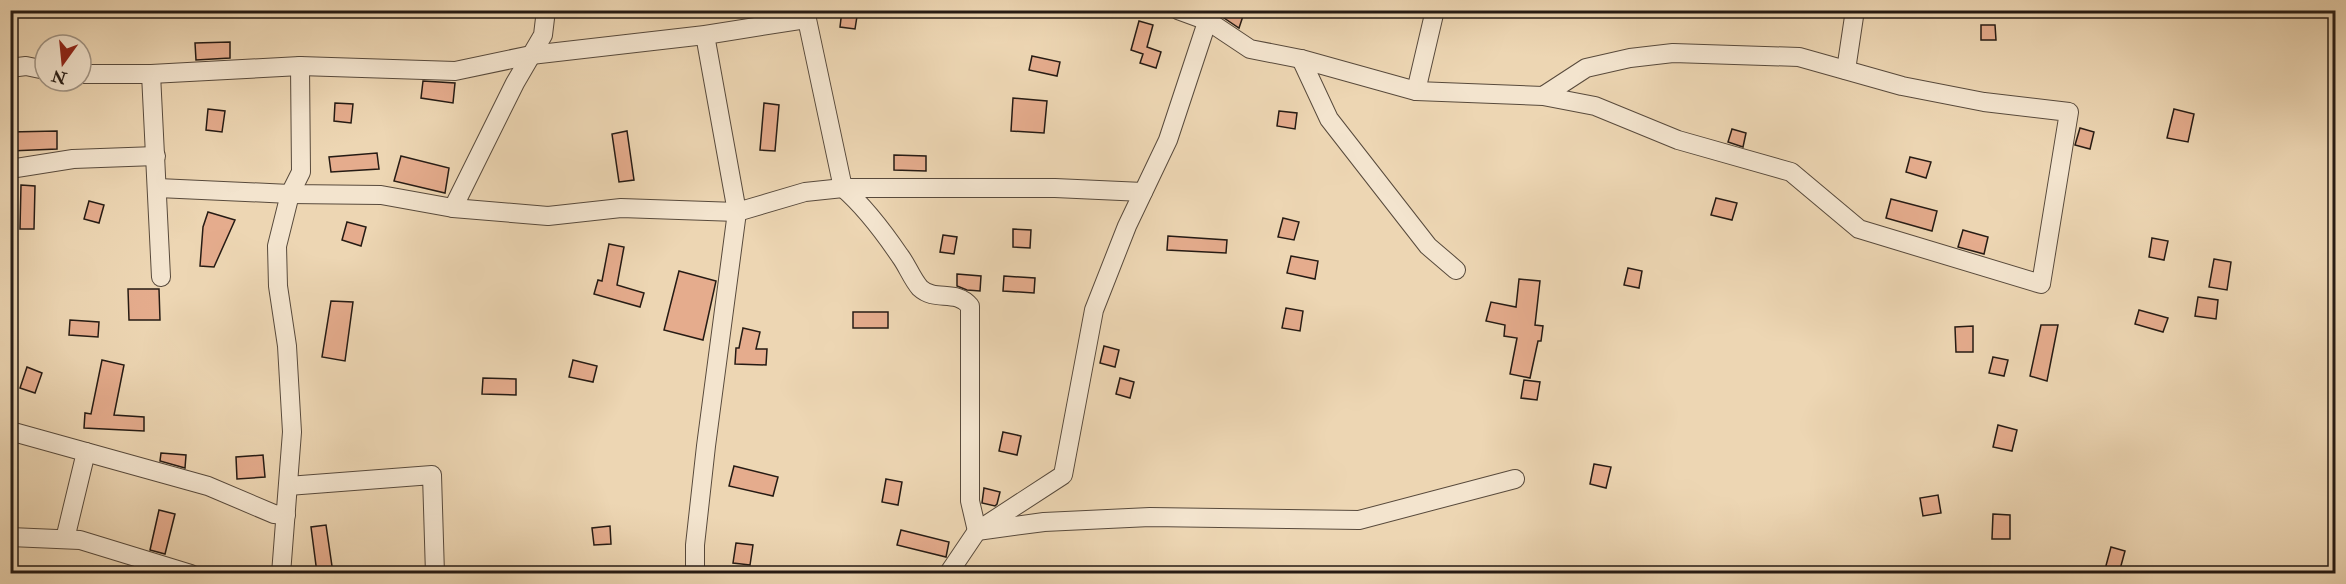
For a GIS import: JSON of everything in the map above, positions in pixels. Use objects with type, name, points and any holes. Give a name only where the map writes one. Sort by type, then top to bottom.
[{"type":"street","points":[[453,208],[515,83],[543,34],[546,10]]},
{"type":"street","points":[[1178,10],[1209,16],[1250,49],[1301,59],[1416,91],[1543,96],[1595,106],[1678,140],[1791,172],[1859,229],[2041,284],[2070,112],[1984,102],[1902,86],[1799,57],[1672,53],[1630,58],[1586,68],[1543,96]]},
{"type":"street","points":[[1416,91],[1435,10]]},
{"type":"street","points":[[1846,70],[1855,10]]},
{"type":"street","points":[[93,74],[151,74],[300,66],[455,71],[531,55],[705,35],[806,15],[843,188],[860,203],[901,257],[920,287],[932,295],[956,296],[964,299],[970,306],[970,501],[977,531]]},
{"type":"street","points":[[948,573],[977,531],[1063,475],[1094,310],[1127,226],[1168,140],[1209,16]]},
{"type":"street","points":[[695,573],[695,545],[705,457],[737,212],[705,35]]},
{"type":"street","points":[[1301,59],[1329,119],[1428,246],[1456,270]]},
{"type":"street","points":[[281,573],[291,411],[287,346],[278,286],[277,246],[290,194],[301,172],[300,66]]},
{"type":"street","points":[[10,68],[33,67]]},
{"type":"street","points":[[151,74],[161,277]]},
{"type":"street","points":[[10,169],[73,159],[156,156]]},
{"type":"street","points":[[158,188],[290,194],[381,195],[453,208],[548,216],[621,208],[737,212],[805,192],[843,188],[1044,188],[1143,192]]},
{"type":"street","points":[[10,431],[208,486],[274,514],[286,515]]},
{"type":"street","points":[[65,539],[86,452]]},
{"type":"street","points":[[288,486],[432,475],[435,573]]},
{"type":"street","points":[[977,531],[1044,522],[1150,517],[1359,520],[1515,479]]},
{"type":"street","points":[[10,537],[80,540],[191,573]]},
{"type":"building","points":[[842,10],[858,10],[855,29],[840,27]]},
{"type":"building","points":[[1226,10],[1245,10],[1239,28],[1224,18]]},
{"type":"building","points":[[1139,21],[1153,25],[1147,47],[1161,52],[1156,68],[1140,63],[1143,54],[1131,50]]},
{"type":"building","points":[[1981,25],[1995,25],[1996,40],[1981,40]]},
{"type":"building","points":[[230,42],[230,58],[196,60],[195,43]]},
{"type":"building","points":[[1032,56],[1060,62],[1057,76],[1029,70]]},
{"type":"building","points":[[423,81],[455,83],[453,103],[421,98]]},
{"type":"building","points":[[1013,98],[1047,101],[1044,133],[1011,131]]},
{"type":"building","points":[[335,103],[353,104],[351,123],[334,121]]},
{"type":"building","points":[[764,103],[779,105],[775,151],[760,150]]},
{"type":"building","points":[[208,109],[225,111],[222,132],[206,130]]},
{"type":"building","points":[[2174,109],[2194,114],[2188,142],[2167,138]]},
{"type":"building","points":[[1279,111],[1297,113],[1295,129],[1277,126]]},
{"type":"building","points":[[2080,128],[2094,132],[2090,149],[2075,145]]},
{"type":"building","points":[[1732,129],[1746,133],[1743,147],[1728,142]]},
{"type":"building","points":[[57,131],[57,149],[10,151],[10,132]]},
{"type":"building","points":[[627,131],[634,180],[619,182],[612,134]]},
{"type":"building","points":[[377,153],[379,169],[331,172],[329,157]]},
{"type":"building","points":[[894,155],[926,156],[926,171],[894,170]]},
{"type":"building","points":[[401,156],[449,168],[445,193],[394,181]]},
{"type":"building","points":[[1910,157],[1931,162],[1926,178],[1906,172]]},
{"type":"building","points":[[21,185],[35,186],[34,229],[20,229]]},
{"type":"building","points":[[1716,198],[1737,203],[1732,220],[1711,215]]},
{"type":"building","points":[[1891,199],[1937,211],[1932,231],[1886,218]]},
{"type":"building","points":[[89,201],[104,205],[99,223],[84,219]]},
{"type":"building","points":[[208,212],[235,220],[214,267],[200,266],[203,227]]},
{"type":"building","points":[[1283,218],[1299,222],[1294,240],[1278,237]]},
{"type":"building","points":[[347,222],[366,227],[361,246],[342,240]]},
{"type":"building","points":[[1013,229],[1031,230],[1030,248],[1013,247]]},
{"type":"building","points":[[1963,230],[1988,237],[1984,254],[1958,247]]},
{"type":"building","points":[[943,235],[957,237],[954,254],[940,252]]},
{"type":"building","points":[[1168,236],[1227,240],[1226,253],[1167,250]]},
{"type":"building","points":[[2152,238],[2168,241],[2164,260],[2149,257]]},
{"type":"building","points":[[609,244],[624,247],[617,285],[644,293],[640,307],[594,294],[598,280],[602,281]]},
{"type":"building","points":[[1291,256],[1318,261],[1315,279],[1287,273]]},
{"type":"building","points":[[2214,259],[2231,262],[2227,290],[2209,287]]},
{"type":"building","points":[[1628,268],[1642,271],[1639,288],[1624,285]]},
{"type":"building","points":[[679,271],[716,281],[703,340],[664,330]]},
{"type":"building","points":[[957,274],[981,276],[980,291],[957,286]]},
{"type":"building","points":[[1004,276],[1035,278],[1034,293],[1003,291]]},
{"type":"building","points":[[1519,279],[1540,281],[1535,325],[1543,326],[1530,378],[1510,374],[1517,338],[1504,336],[1505,325],[1486,321],[1491,302],[1516,307]]},
{"type":"building","points":[[128,289],[159,289],[160,320],[129,320]]},
{"type":"building","points":[[2198,297],[2218,300],[2216,319],[2195,316]]},
{"type":"building","points":[[331,301],[353,302],[345,361],[322,357]]},
{"type":"building","points":[[1286,308],[1303,311],[1300,331],[1282,328]]},
{"type":"building","points":[[2139,310],[2168,318],[2163,332],[2135,324]]},
{"type":"building","points":[[853,312],[888,312],[888,328],[853,328]]},
{"type":"building","points":[[70,320],[99,322],[98,337],[69,335]]},
{"type":"building","points":[[2041,325],[2058,325],[2047,381],[2030,376]]},
{"type":"building","points":[[1973,326],[1973,352],[1956,352],[1955,327]]},
{"type":"building","points":[[743,328],[760,332],[756,349],[767,349],[766,365],[735,364],[736,348],[739,348]]},
{"type":"building","points":[[1104,346],[1119,350],[1115,367],[1100,363]]},
{"type":"building","points":[[1993,357],[2008,360],[2004,376],[1989,373]]},
{"type":"building","points":[[102,360],[124,365],[114,415],[144,417],[144,431],[84,428],[85,413],[91,414]]},
{"type":"building","points":[[573,360],[597,366],[593,382],[569,377]]},
{"type":"building","points":[[27,367],[42,373],[35,393],[20,388]]},
{"type":"building","points":[[483,378],[516,379],[516,395],[482,394]]},
{"type":"building","points":[[1120,378],[1134,382],[1130,398],[1116,394]]},
{"type":"building","points":[[1524,380],[1540,382],[1537,400],[1521,398]]},
{"type":"building","points":[[1998,425],[2017,430],[2012,451],[1993,447]]},
{"type":"building","points":[[1003,432],[1021,436],[1017,455],[999,451]]},
{"type":"building","points":[[161,453],[186,455],[185,468],[160,461]]},
{"type":"building","points":[[263,455],[265,477],[237,479],[236,457]]},
{"type":"building","points":[[1594,464],[1611,467],[1606,488],[1590,484]]},
{"type":"building","points":[[734,466],[778,477],[773,496],[729,486]]},
{"type":"building","points":[[886,479],[902,482],[898,505],[882,502]]},
{"type":"building","points":[[984,488],[1000,492],[995,506],[982,503]]},
{"type":"building","points":[[1938,495],[1941,513],[1923,516],[1920,498]]},
{"type":"building","points":[[159,510],[175,514],[165,554],[150,550]]},
{"type":"building","points":[[1993,514],[2010,515],[2010,539],[1992,539]]},
{"type":"building","points":[[326,525],[333,573],[317,573],[311,527]]},
{"type":"building","points":[[610,526],[611,544],[594,545],[592,528]]},
{"type":"building","points":[[901,530],[949,542],[946,557],[897,545]]},
{"type":"building","points":[[736,543],[753,545],[750,565],[733,563]]},
{"type":"building","points":[[2111,547],[2125,551],[2119,573],[2104,573]]}]
